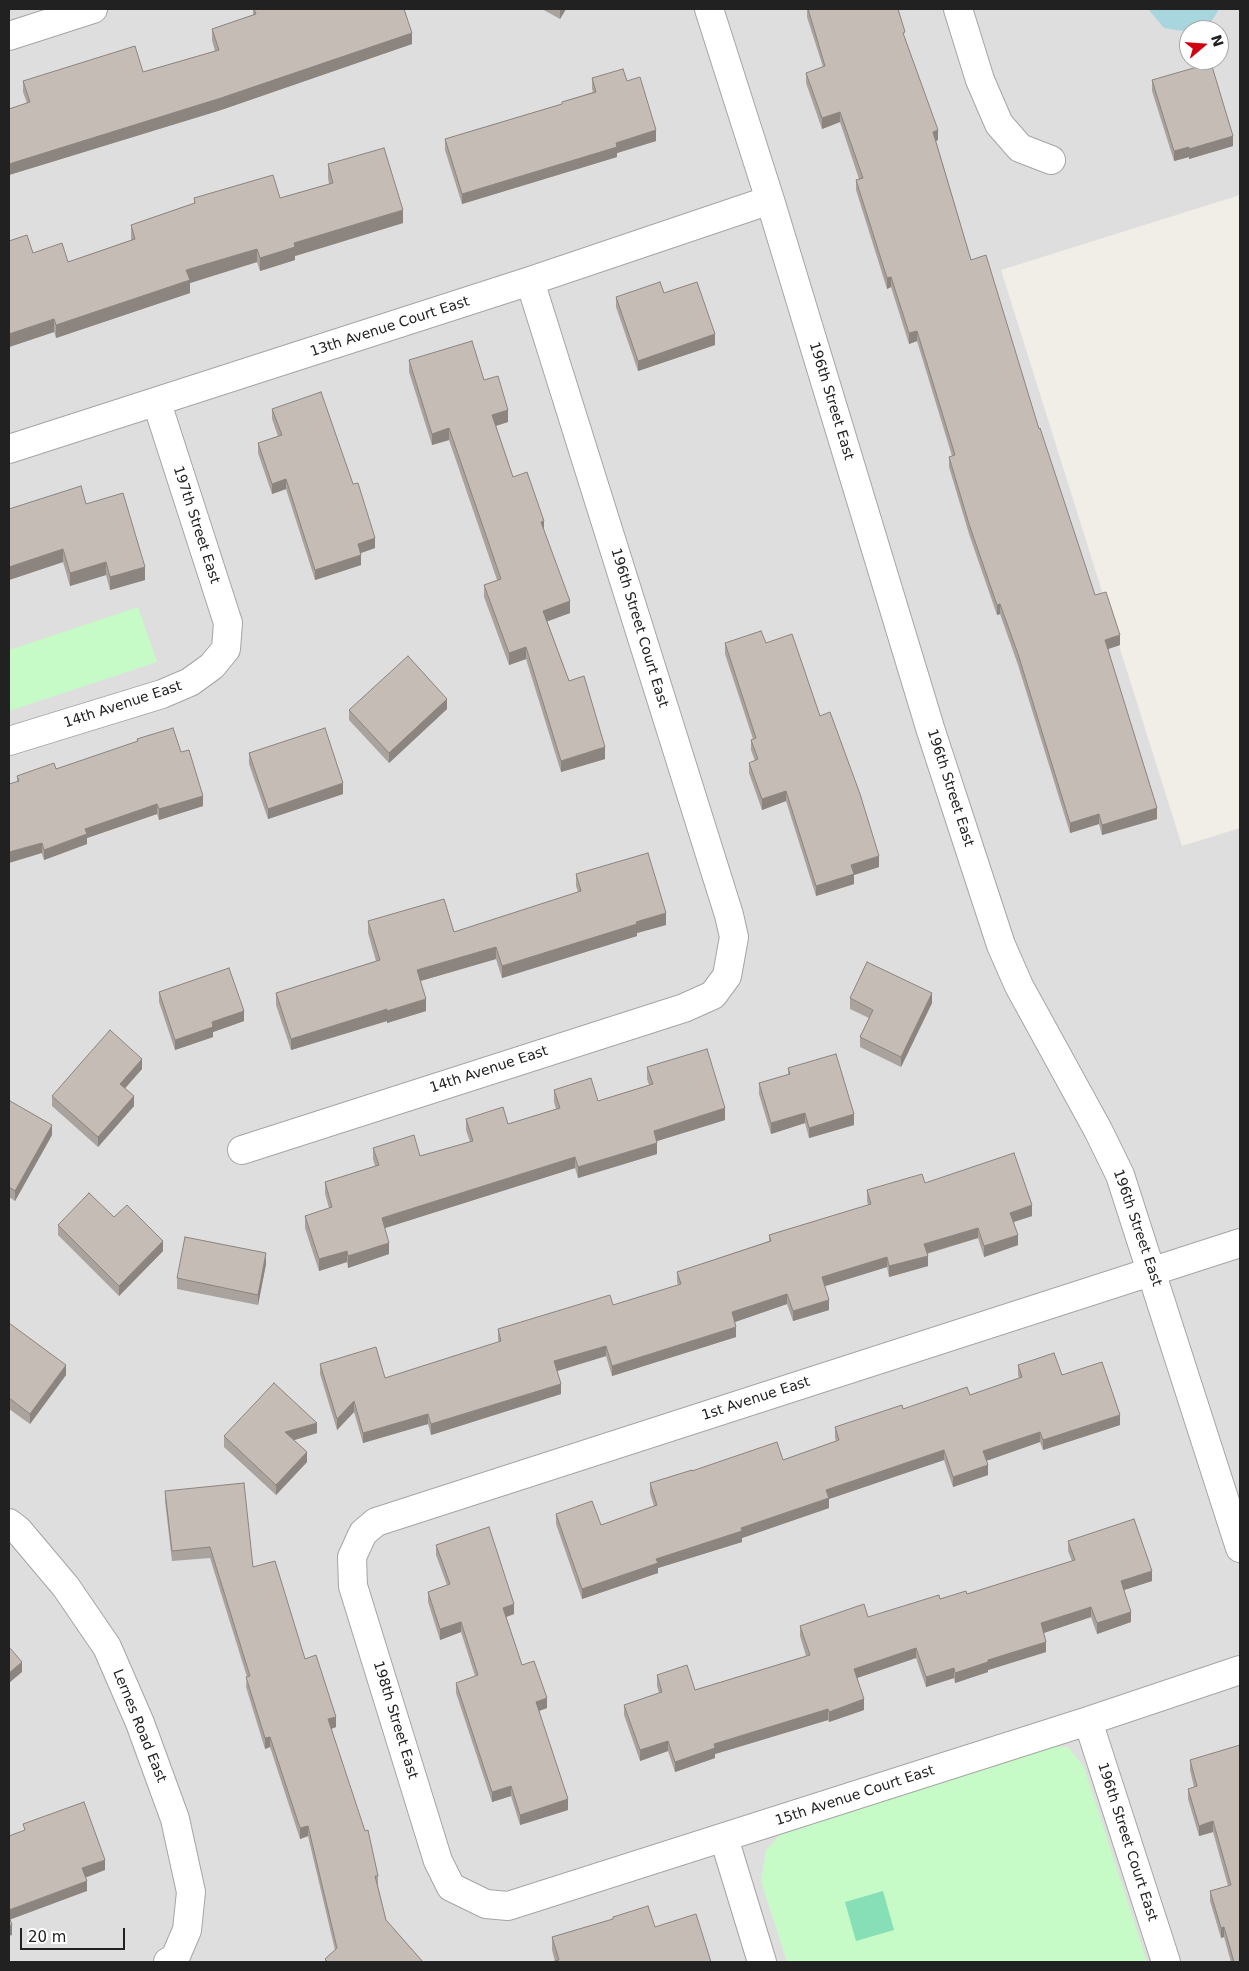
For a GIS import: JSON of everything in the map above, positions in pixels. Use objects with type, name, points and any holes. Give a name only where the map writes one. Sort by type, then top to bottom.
[{"type":"street","points":[[9,36],[93,9]]},
{"type":"street","name":"196th Street East","points":[[709,9],[770,200],[931,731],[1001,945],[1019,986],[1098,1130],[1120,1175],[1240,1548]]},
{"type":"street","points":[[958,9],[980,80],[999,124],[1020,148],[1052,160]]},
{"type":"street","name":"13th Avenue Court East","points":[[9,449],[157,403],[530,281],[770,200]]},
{"type":"street","name":"196th Street Court East","points":[[530,281],[729,915],[734,937],[727,976]]},
{"type":"street","name":"197th Street East","points":[[157,403],[228,624],[226,649]]},
{"type":"street","name":"14th Avenue East","points":[[9,741],[162,694],[190,682],[212,666],[226,649]]},
{"type":"street","name":"14th Avenue East","points":[[242,1150],[684,1008],[713,995],[727,976]]},
{"type":"street","name":"1st Avenue East","points":[[363,1533],[376,1522],[1240,1243]]},
{"type":"street","name":"Lernes Road East","points":[[9,1523],[18,1530],[66,1587],[107,1647],[140,1723],[175,1819],[191,1892],[186,1930],[172,1960]]},
{"type":"street","name":"198th Street East","points":[[363,1533],[352,1557],[353,1586],[438,1861],[451,1887],[468,1896]]},
{"type":"street","name":"15th Avenue Court East","points":[[468,1896],[486,1904],[508,1906],[1088,1721],[1240,1670]]},
{"type":"street","name":"196th Street Court East","points":[[1088,1721],[1166,1962]]},
{"type":"street","points":[[724,1838],[762,1962]]},
{"type":"shaded area","points":[[9,9],[1240,9],[1240,195],[1001,270],[1182,846],[1240,828],[1240,1962],[9,1962]]},
{"type":"green space","points":[[138,607],[157,662],[9,711],[9,650]]},
{"type":"green space","points":[[1044,1747],[1068,1747],[1084,1767],[1147,1962],[787,1962],[761,1881],[766,1850],[787,1827]]},
{"type":"green space","points":[[883,1891],[894,1930],[856,1941],[845,1902]]},
{"type":"water","points":[[1148,9],[1219,9],[1212,20],[1179,20],[1179,30],[1164,28]]},
{"type":"building","points":[[254,9],[404,9],[412,33],[221,98],[9,164],[9,109],[30,102],[23,81],[135,46],[143,72],[219,50],[212,29],[256,14]]},
{"type":"building","points":[[808,9],[898,9],[905,32],[903,33],[938,130],[933,132],[971,260],[986,255],[1039,429],[1095,595],[1106,592],[1120,635],[1105,640],[1157,808],[1102,825],[1099,814],[1070,823],[1018,654],[1000,604],[997,605],[969,524],[949,457],[955,455],[917,331],[909,333],[891,277],[887,278],[856,180],[863,178],[840,112],[822,118],[806,73],[825,66]]},
{"type":"building","points":[[623,69],[627,81],[640,77],[656,130],[616,143],[617,147],[462,194],[445,139],[596,92],[592,78]]},
{"type":"building","points":[[1187,70],[1213,70],[1233,136],[1189,149],[1189,147],[1174,151],[1152,80]]},
{"type":"building","points":[[384,148],[403,210],[294,243],[295,247],[260,258],[257,249],[186,270],[190,280],[56,325],[54,319],[9,334],[9,241],[27,235],[33,253],[62,243],[68,262],[135,239],[131,225],[195,203],[194,198],[273,175],[280,198],[333,183],[328,164]]},
{"type":"building","points":[[660,282],[664,293],[697,282],[715,334],[638,361],[616,297]]},
{"type":"building","points":[[472,341],[484,380],[498,376],[508,410],[492,415],[513,477],[527,472],[544,521],[541,522],[570,601],[543,611],[569,681],[584,676],[605,747],[561,761],[526,647],[509,653],[484,585],[501,579],[449,428],[432,434],[409,360]]},
{"type":"building","points":[[321,392],[353,484],[358,483],[375,538],[358,544],[361,555],[315,570],[286,479],[272,484],[258,443],[282,435],[272,409]]},
{"type":"building","points":[[81,486],[86,504],[123,493],[145,567],[110,577],[106,562],[70,573],[63,549],[9,567],[9,509]]},
{"type":"building","points":[[761,631],[766,643],[792,634],[820,716],[830,712],[860,794],[879,856],[851,865],[854,874],[816,886],[786,791],[762,799],[749,763],[758,759],[751,740],[756,738],[725,643]]},
{"type":"building","points":[[408,656],[447,699],[389,753],[349,710]]},
{"type":"building","points":[[173,728],[181,752],[189,750],[203,796],[159,809],[157,804],[85,829],[87,834],[44,850],[42,843],[9,852],[9,784],[19,781],[17,776],[54,763],[56,769],[138,741],[137,739]]},
{"type":"building","points":[[325,728],[343,783],[268,809],[249,753]]},
{"type":"building","points":[[648,853],[666,913],[636,922],[637,924],[502,966],[496,947],[417,970],[426,999],[291,1039],[276,993],[380,960],[368,921],[444,899],[454,932],[581,891],[576,874]]},
{"type":"building","points":[[867,962],[932,993],[901,1057],[860,1037],[873,1010],[850,998]]},
{"type":"building","points":[[229,968],[244,1011],[212,1022],[213,1027],[175,1040],[159,992]]},
{"type":"building","points":[[110,1030],[142,1059],[120,1084],[134,1096],[98,1137],[52,1096]]},
{"type":"building","points":[[707,1049],[725,1108],[654,1131],[657,1143],[578,1167],[575,1157],[382,1218],[389,1243],[348,1256],[347,1251],[319,1259],[305,1216],[332,1207],[325,1182],[379,1165],[373,1148],[414,1135],[420,1156],[473,1141],[466,1119],[503,1107],[508,1124],[560,1108],[554,1090],[591,1078],[598,1101],[653,1084],[647,1067]]},
{"type":"building","points":[[836,1054],[854,1114],[809,1128],[805,1113],[771,1123],[759,1083],[790,1074],[788,1068]]},
{"type":"building","points":[[10,1101],[52,1125],[15,1191],[9,1187]]},
{"type":"building","points":[[1014,1153],[1032,1205],[1010,1213],[1018,1235],[984,1246],[978,1228],[924,1244],[928,1256],[889,1266],[887,1257],[822,1277],[829,1300],[793,1311],[787,1294],[732,1312],[736,1327],[612,1366],[606,1346],[554,1361],[561,1384],[431,1424],[428,1414],[363,1433],[354,1401],[337,1419],[320,1364],[376,1347],[385,1378],[501,1341],[498,1329],[610,1295],[613,1305],[681,1284],[677,1272],[771,1241],[769,1235],[871,1204],[867,1190],[922,1174],[925,1183]]},
{"type":"building","points":[[89,1193],[114,1217],[127,1205],[163,1241],[119,1286],[58,1225]]},
{"type":"building","points":[[185,1237],[266,1253],[258,1295],[177,1278]]},
{"type":"building","points":[[9,1323],[66,1365],[30,1414],[9,1398]]},
{"type":"building","points":[[1054,1353],[1062,1375],[1102,1362],[1120,1415],[1043,1440],[1040,1432],[983,1451],[988,1465],[953,1477],[944,1450],[826,1490],[829,1498],[741,1528],[742,1531],[656,1559],[658,1563],[582,1589],[556,1514],[592,1501],[601,1525],[657,1505],[650,1483],[777,1442],[783,1460],[839,1440],[835,1427],[902,1405],[903,1409],[967,1387],[970,1395],[1022,1377],[1018,1365]]},
{"type":"building","points":[[274,1383],[317,1423],[285,1432],[307,1452],[276,1485],[224,1436]]},
{"type":"building","points":[[244,1483],[253,1567],[275,1561],[305,1659],[316,1655],[336,1717],[328,1719],[365,1831],[368,1830],[378,1876],[375,1876],[386,1920],[423,1962],[328,1962],[325,1959],[337,1948],[308,1826],[300,1828],[270,1737],[265,1738],[246,1677],[250,1676],[210,1547],[172,1551],[165,1491]]},
{"type":"building","points":[[1134,1519],[1152,1571],[1121,1581],[1131,1612],[1097,1623],[1091,1607],[1041,1623],[1046,1642],[988,1660],[988,1662],[955,1673],[954,1668],[926,1677],[916,1648],[854,1669],[864,1699],[829,1712],[828,1709],[714,1744],[715,1748],[675,1762],[668,1741],[640,1750],[624,1705],[662,1692],[657,1675],[687,1665],[695,1690],[810,1655],[800,1626],[864,1604],[868,1617],[939,1595],[940,1599],[966,1591],[967,1594],[1075,1560],[1068,1541]]},
{"type":"building","points":[[489,1527],[514,1604],[503,1608],[522,1665],[534,1661],[547,1698],[536,1702],[568,1799],[520,1815],[511,1786],[492,1792],[456,1683],[478,1675],[461,1622],[440,1629],[428,1592],[450,1584],[436,1545]]},
{"type":"building","points":[[9,1647],[22,1662],[9,1673]]},
{"type":"building","points":[[1240,1745],[1240,1962],[1234,1962],[1224,1927],[1221,1928],[1210,1891],[1231,1885],[1213,1821],[1199,1826],[1188,1789],[1197,1786],[1190,1760]]},
{"type":"building","points":[[84,1802],[105,1860],[82,1868],[87,1881],[9,1910],[9,1836],[25,1830],[23,1824]]},
{"type":"building","points":[[648,1906],[655,1927],[696,1914],[711,1962],[551,1962],[559,1960],[552,1937],[613,1919],[613,1917]]}]
